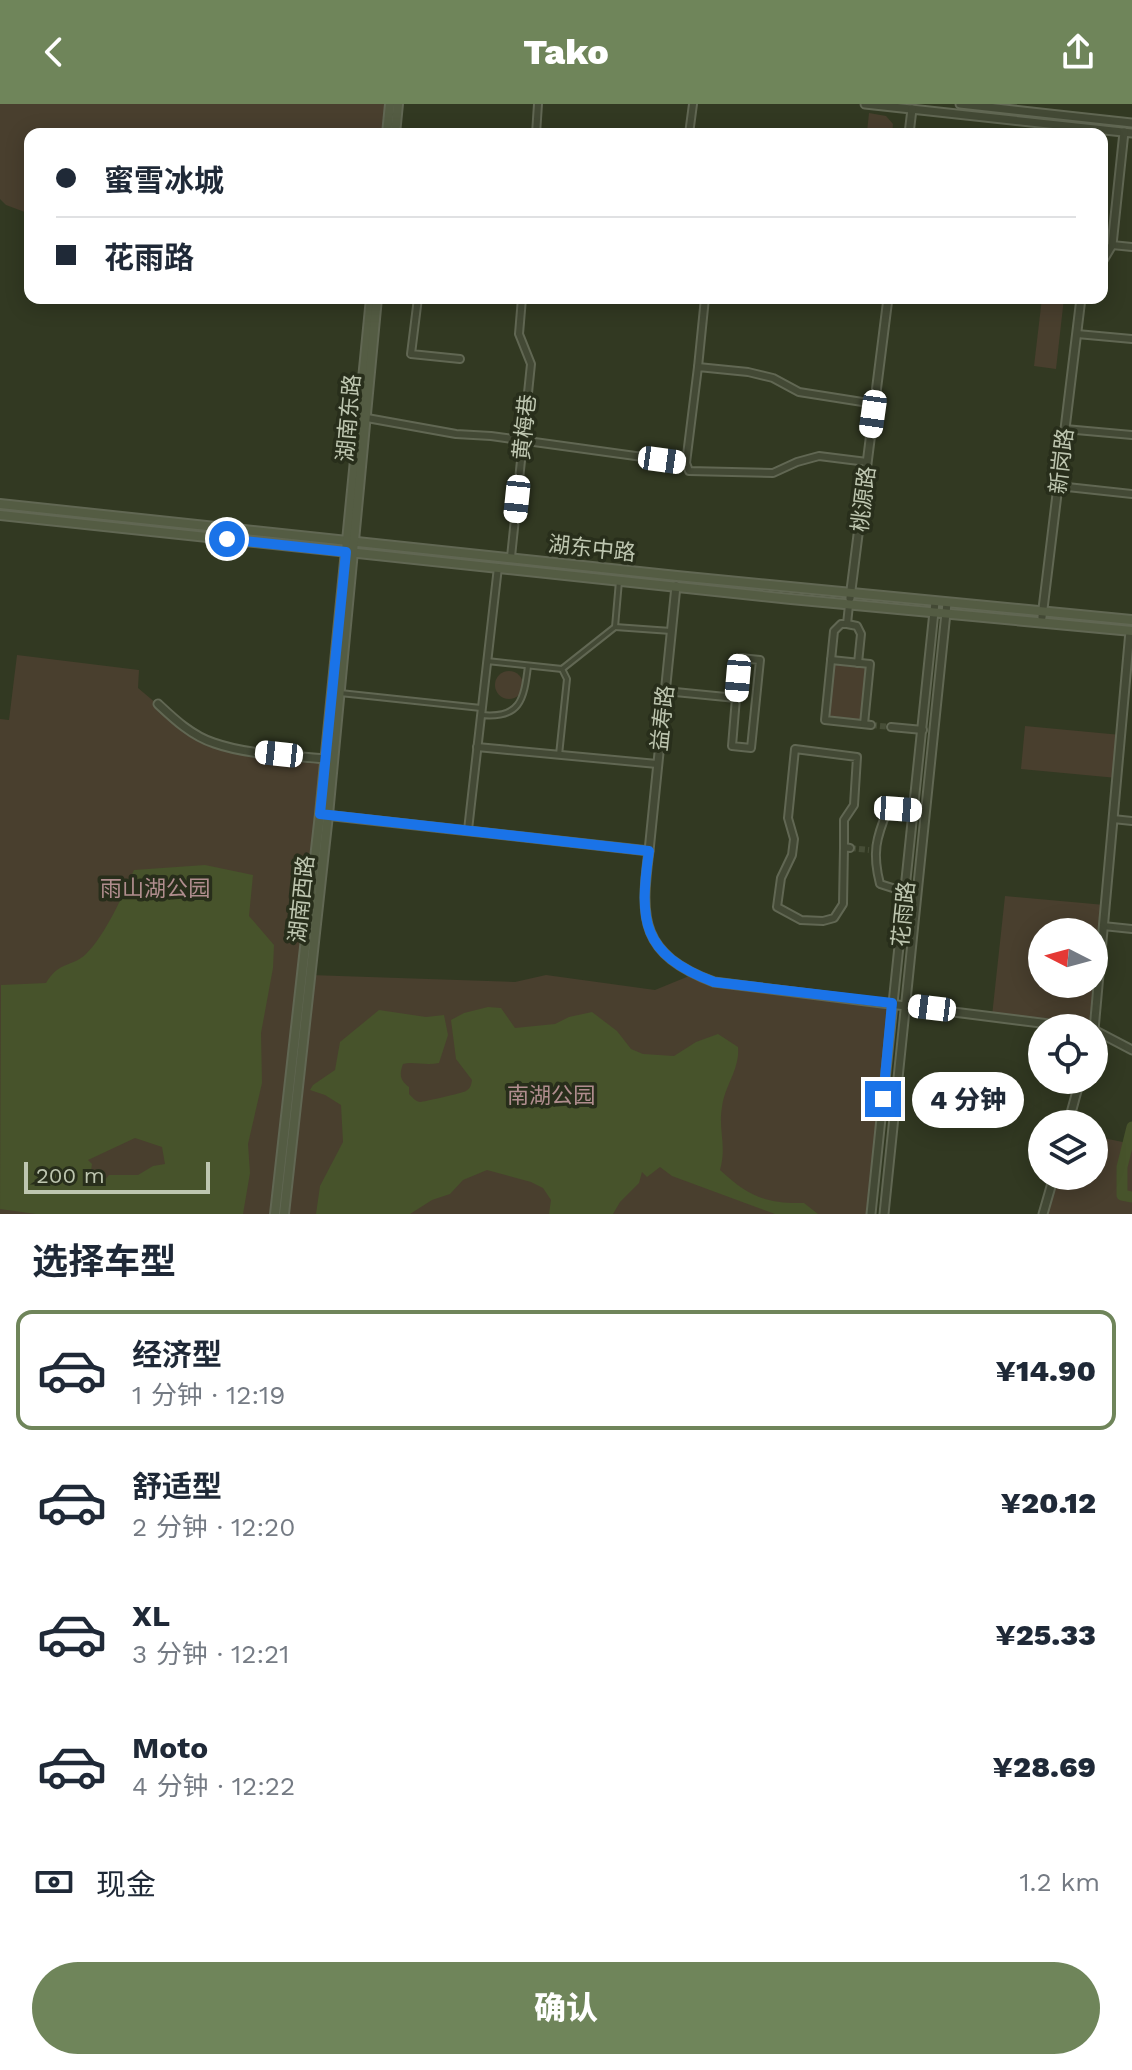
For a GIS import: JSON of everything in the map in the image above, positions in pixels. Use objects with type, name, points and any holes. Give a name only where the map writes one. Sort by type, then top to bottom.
[{"type":"main road","points":[[388,128],[390,104]]},
{"type":"main road","points":[[396,128],[398,104]]},
{"type":"main road","points":[[350,552],[371,304]]},
{"type":"main road","name":"湖南东路","points":[[351,540],[367,418],[376,304]]},
{"type":"main road","name":"湖东中路","points":[[0,504],[1132,620]]},
{"type":"main road","name":"湖东中路","points":[[0,515],[934,614],[1131,631]]},
{"type":"main road","name":"湖南西路","points":[[275,1214],[340,693],[350,552]]},
{"type":"main road","name":"湖南西路","points":[[284,1214],[324,814],[325,759],[350,552]]},
{"type":"street","points":[[536,128],[538,104]]},
{"type":"street","points":[[690,128],[693,104]]},
{"type":"street","points":[[865,104],[1090,128]]},
{"type":"street","points":[[960,104],[1132,123]]},
{"type":"street","points":[[910,128],[912,109]]},
{"type":"street","points":[[1108,130],[1128,132],[1112,245],[1108,252]]},
{"type":"street","points":[[1112,245],[1132,247]]},
{"type":"street","points":[[416,304],[411,354],[460,359]]},
{"type":"street","name":"黄梅巷","points":[[511,557],[531,364],[519,334],[522,304]]},
{"type":"street","points":[[704,304],[686,463],[689,471],[773,473],[819,456],[867,462]]},
{"type":"street","name":"桃源路","points":[[849,605],[887,304]]},
{"type":"street","name":"新岗路","points":[[1041,623],[1080,304]]},
{"type":"street","points":[[1077,334],[1132,339]]},
{"type":"street","points":[[698,367],[748,372],[773,378],[799,392],[875,404]]},
{"type":"street","points":[[367,418],[456,434],[686,463]]},
{"type":"street","points":[[1065,429],[1132,435]]},
{"type":"street","points":[[1058,486],[1132,494]]},
{"type":"street","points":[[468,830],[498,567]]},
{"type":"street","points":[[615,627],[619,580]]},
{"type":"street","name":"益寿路","points":[[676,586],[643,902],[649,931],[664,953],[687,970],[714,982],[1028,1021]]},
{"type":"street","name":"花雨路","points":[[871,1214],[935,602]]},
{"type":"street","points":[[884,1214],[947,603]]},
{"type":"street","points":[[847,624],[849,605]]},
{"type":"street","points":[[831,660],[858,663],[870,664],[868,725],[825,720],[831,660],[834,631],[841,624],[857,626],[861,634],[858,663]]},
{"type":"street","points":[[487,661],[562,669],[615,627],[671,631]]},
{"type":"street","points":[[1104,918],[1131,631]]},
{"type":"street","points":[[740,658],[760,660],[751,748],[732,746],[736,698],[740,658]]},
{"type":"street","points":[[340,693],[507,713],[518,707],[525,691],[528,666]]},
{"type":"street","points":[[559,755],[567,679],[562,669]]},
{"type":"street","points":[[665,691],[736,698]]},
{"type":"street","points":[[158,704],[195,734],[214,743],[256,752],[325,759]]},
{"type":"street","points":[[891,727],[923,730]]},
{"type":"street","points":[[477,747],[657,764]]},
{"type":"street","points":[[795,749],[857,757],[854,805],[844,820],[847,847],[843,904],[834,918],[801,920],[777,907],[781,878],[792,855],[794,839],[788,818],[795,749]]},
{"type":"street","points":[[905,892],[880,884],[872,850],[888,809],[914,810]]},
{"type":"street","points":[[324,814],[649,851]]},
{"type":"street","points":[[1113,819],[1132,821]]},
{"type":"street","points":[[1108,927],[1132,929]]},
{"type":"street","points":[[1108,1037],[1132,1050]]},
{"type":"street","points":[[1043,1214],[1050,1190]]},
{"type":"green space","points":[[0,104],[390,104],[385,128],[24,128],[24,212],[6,205],[0,199]]},
{"type":"green space","points":[[869,113],[886,116],[893,124],[893,128],[867,128]]},
{"type":"green space","points":[[1041,304],[1063,304],[1056,369],[1034,366]]},
{"type":"green space","name":"雨山湖公园","points":[[17,655],[139,670],[138,688],[176,720],[214,743],[325,759],[275,1214],[0,1214],[0,719],[9,720]]},
{"type":"green space","points":[[833,664],[867,666],[862,720],[828,716]]},
{"type":"green space","points":[[509,671],[519,675],[523,685],[519,695],[509,699],[499,695],[495,685],[499,675]]},
{"type":"green space","points":[[1025,726],[1121,735],[1117,778],[1021,769]]},
{"type":"green space","points":[[1005,896],[1105,905],[1104,918],[1028,918],[1028,998],[1097,998],[1095,1014],[1028,1014],[1028,1020],[992,1016]]},
{"type":"green space","name":"南湖公园","points":[[694,974],[747,986],[892,1003],[871,1214],[284,1214],[310,975],[515,982],[546,975],[655,990]]},
{"type":"green space","points":[[1108,1139],[1132,1144],[1132,1214],[1043,1214],[1050,1190],[1108,1190]]},
{"type":"shaded area","points":[[205,865],[253,875],[249,916],[274,945],[261,1033],[262,1083],[248,1144],[250,1173],[243,1214],[36,1214],[0,1209],[1,985],[46,983],[61,967],[86,954],[107,926],[134,870]],"holes":[[[135,1138],[162,1147],[165,1164],[153,1166],[138,1175],[109,1175],[100,1186],[92,1183],[92,1164],[88,1160]]]},
{"type":"shaded area","points":[[488,1007],[501,1008],[515,1028],[555,1024],[592,1012],[617,1031],[631,1049],[643,1054],[674,1056],[696,1042],[718,1034],[738,1047],[737,1063],[722,1107],[723,1153],[720,1170],[758,1197],[804,1203],[818,1214],[775,1214],[672,1176],[660,1167],[647,1177],[642,1172],[639,1183],[613,1214],[549,1214],[551,1200],[543,1188],[487,1170],[463,1180],[450,1194],[432,1200],[410,1214],[316,1214],[320,1186],[343,1142],[341,1105],[310,1090],[335,1070],[340,1042],[379,1010],[426,1017],[444,1015],[448,1035],[439,1063],[403,1064],[401,1074],[409,1087],[409,1094],[417,1101],[443,1097],[466,1091],[472,1080],[456,1059],[451,1020]]},
{"type":"waterway","points":[[1132,1127],[1122,1167],[1122,1195],[1132,1197]]},
{"type":"tunnel","points":[[871,725],[891,727]]},
{"type":"tunnel","points":[[850,848],[869,850]]},
{"type":"route","points":[[227,539],[346,552],[320,814],[649,851],[643,902],[649,931],[664,953],[694,974],[714,982],[892,1003],[883,1099]]}]
